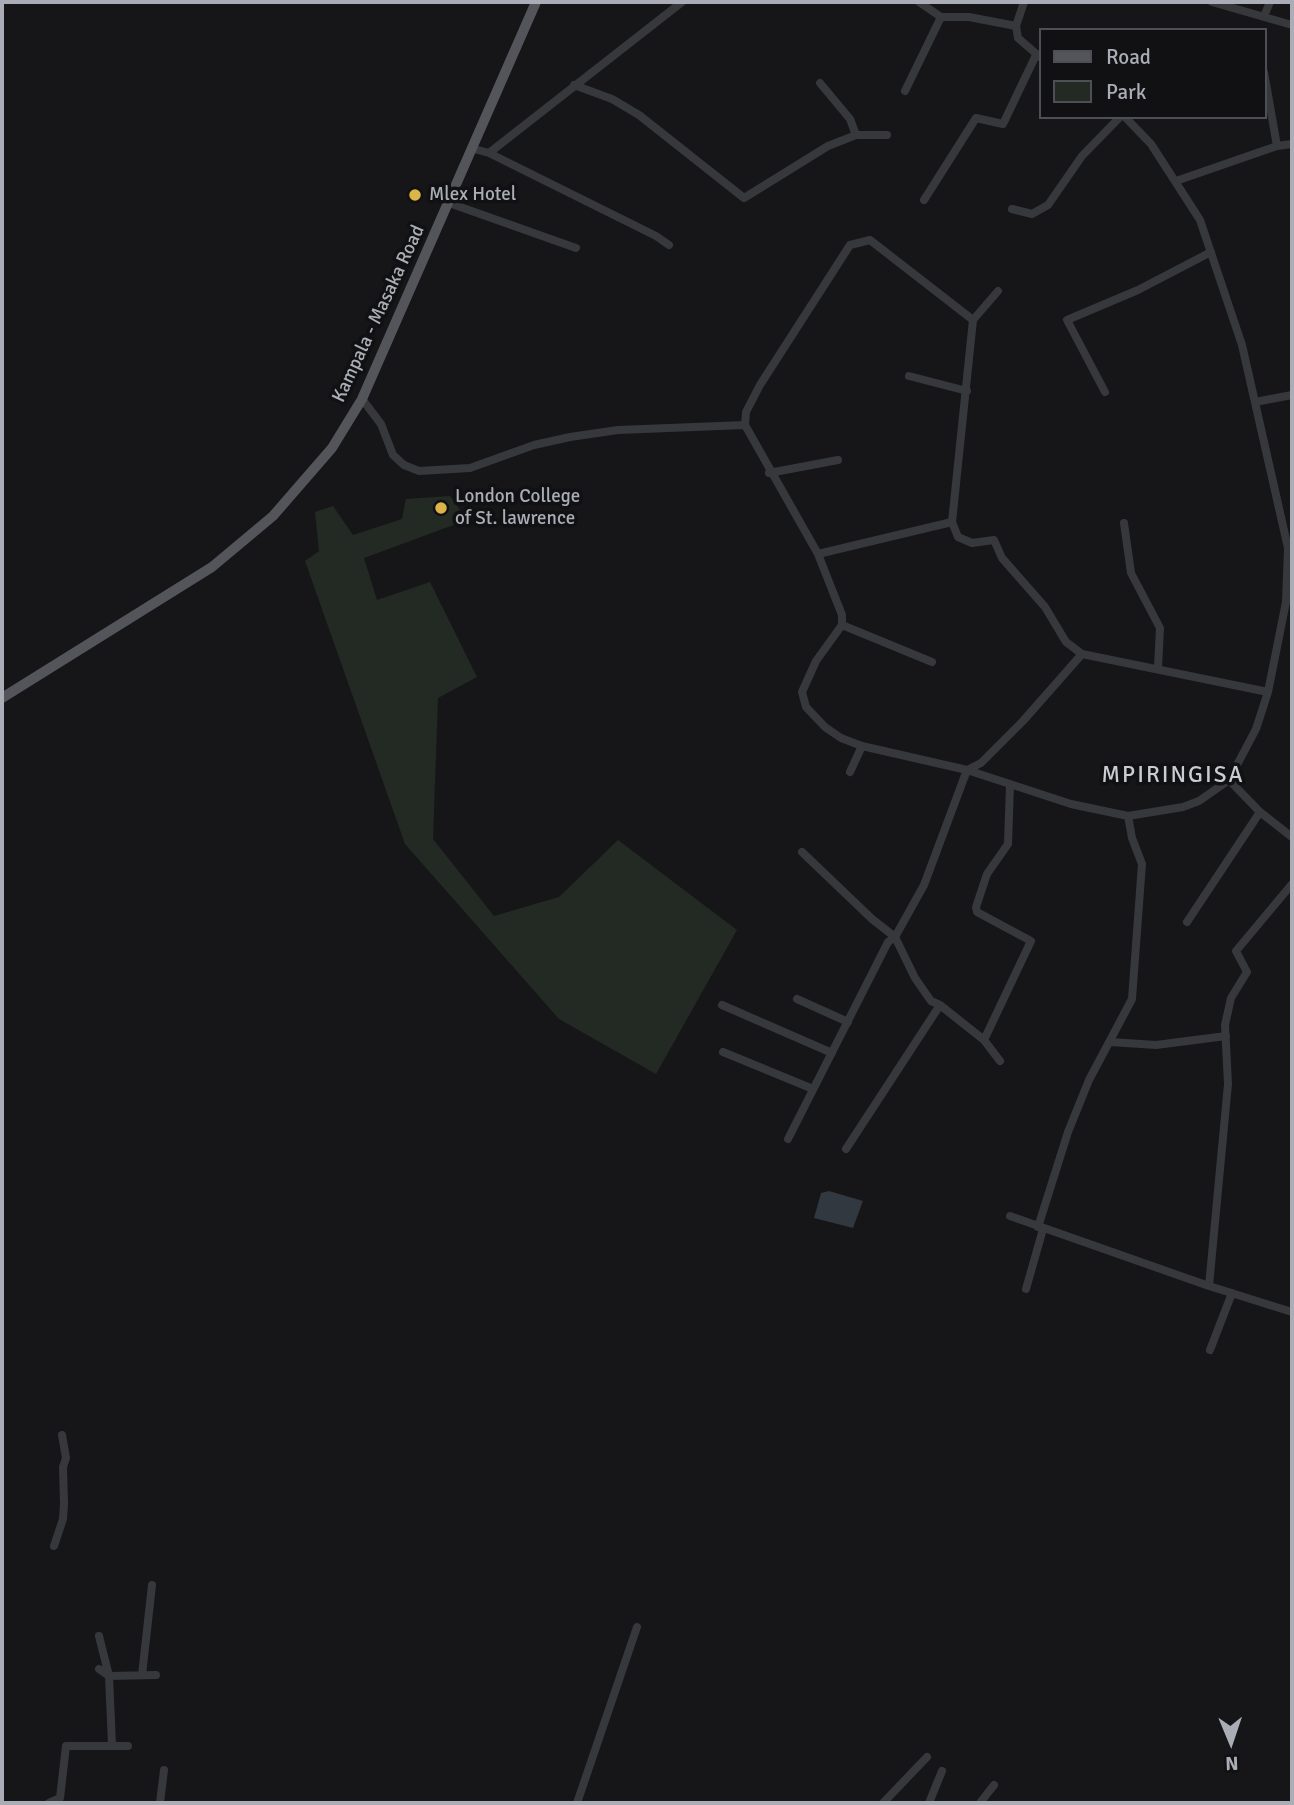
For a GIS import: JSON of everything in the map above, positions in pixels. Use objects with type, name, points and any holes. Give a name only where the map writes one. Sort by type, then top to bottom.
[{"type":"main road","name":"Kampala - Masaka Road","points":[[2,698],[212,567],[273,516],[332,448],[362,399],[474,149],[536,2]]},
{"type":"street","points":[[489,153],[682,2]]},
{"type":"street","points":[[919,2],[941,17],[969,17],[1017,26]]},
{"type":"street","points":[[924,200],[976,118],[1003,124],[1038,56],[1018,38],[1017,26],[1024,2]]},
{"type":"street","points":[[1212,2],[1292,25]]},
{"type":"street","points":[[1264,16],[1270,2]]},
{"type":"street","points":[[905,91],[941,17]]},
{"type":"street","points":[[820,83],[850,119],[856,135]]},
{"type":"street","points":[[1266,83],[1277,146]]},
{"type":"street","points":[[574,85],[612,99],[639,115],[739,197],[744,198],[777,180],[790,167],[856,135],[887,135]]},
{"type":"street","points":[[1012,209],[1032,215],[1048,205],[1082,156],[1121,119]]},
{"type":"street","points":[[973,320],[870,240],[850,245],[760,385],[746,412],[745,425],[769,473],[818,554],[842,615],[842,625],[816,661],[802,692],[802,700],[825,727],[862,746],[967,770],[1070,804],[1128,816],[1183,807],[1199,801],[1229,780],[1256,729],[1268,692],[1286,602],[1290,548],[1242,345],[1200,220],[1150,144],[1125,119]]},
{"type":"street","points":[[1176,181],[1277,146],[1292,145]]},
{"type":"street","points":[[474,149],[489,153],[669,245]]},
{"type":"street","points":[[449,203],[576,248]]},
{"type":"street","points":[[1105,392],[1067,320],[1138,290],[1211,252]]},
{"type":"street","points":[[998,291],[973,320],[952,522],[963,541],[972,543],[994,540],[1002,558],[1045,607],[1066,642],[1082,654],[1158,667],[1268,692]]},
{"type":"street","points":[[909,376],[967,391]]},
{"type":"street","points":[[1255,402],[1292,395]]},
{"type":"street","points":[[362,399],[381,424],[393,455],[419,471],[470,468],[534,444],[618,430],[745,425]]},
{"type":"street","points":[[769,473],[838,460]]},
{"type":"street","points":[[818,554],[952,522]]},
{"type":"street","points":[[1124,523],[1131,573],[1160,628],[1158,667]]},
{"type":"street","points":[[842,625],[932,662]]},
{"type":"street","points":[[788,1139],[888,942],[895,937],[924,885],[967,770],[981,762],[1023,721],[1082,654]]},
{"type":"street","points":[[850,772],[862,746]]},
{"type":"street","points":[[1229,780],[1260,812],[1292,837]]},
{"type":"street","points":[[984,1040],[1031,941],[977,912],[976,907],[987,874],[1008,845],[1010,784]]},
{"type":"street","points":[[1186,922],[1260,812]]},
{"type":"street","points":[[1026,1289],[1068,1132],[1089,1080],[1132,999],[1133,951],[1142,864],[1128,816]]},
{"type":"street","points":[[802,852],[872,919],[895,937],[915,978],[931,1001],[940,1005],[984,1040],[1000,1061]]},
{"type":"street","points":[[1209,1286],[1228,1084],[1225,1025],[1231,998],[1247,972],[1236,951],[1292,884]]},
{"type":"street","points":[[797,999],[848,1022]]},
{"type":"street","points":[[722,1005],[832,1053]]},
{"type":"street","points":[[846,1149],[940,1005]]},
{"type":"street","points":[[1111,1042],[1156,1045],[1226,1036]]},
{"type":"street","points":[[723,1052],[813,1089]]},
{"type":"street","points":[[1010,1216],[1209,1286],[1292,1312]]},
{"type":"street","points":[[1210,1350],[1232,1293]]},
{"type":"street","points":[[54,1546],[64,1519],[65,1458],[62,1435]]},
{"type":"street","points":[[142,1675],[152,1585]]},
{"type":"street","points":[[578,1803],[637,1627]]},
{"type":"street","points":[[99,1636],[108,1676],[112,1745]]},
{"type":"street","points":[[99,1669],[108,1676],[156,1675]]},
{"type":"street","points":[[49,1803],[60,1798],[66,1746],[128,1746]]},
{"type":"street","points":[[883,1803],[927,1757]]},
{"type":"street","points":[[160,1803],[164,1770]]},
{"type":"street","points":[[929,1803],[942,1771]]},
{"type":"street","points":[[980,1803],[994,1785]]},
{"type":"green space","points":[[450,496],[467,520],[364,558],[377,600],[430,582],[477,677],[438,698],[433,839],[494,916],[559,897],[618,840],[737,930],[656,1074],[559,1019],[405,844],[305,561],[319,551],[315,512],[333,506],[353,535],[402,519],[406,499]]},
{"type":"shaded area","points":[[829,1191],[863,1201],[853,1228],[814,1218],[821,1193]]},
{"type":"place","name":"Mlex Hotel","points":[[415,195]]},
{"type":"place","name":"London College of St. lawrence","points":[[441,508]]},
{"type":"district","name":"MPIRINGISA","points":[[1173,776]]}]
